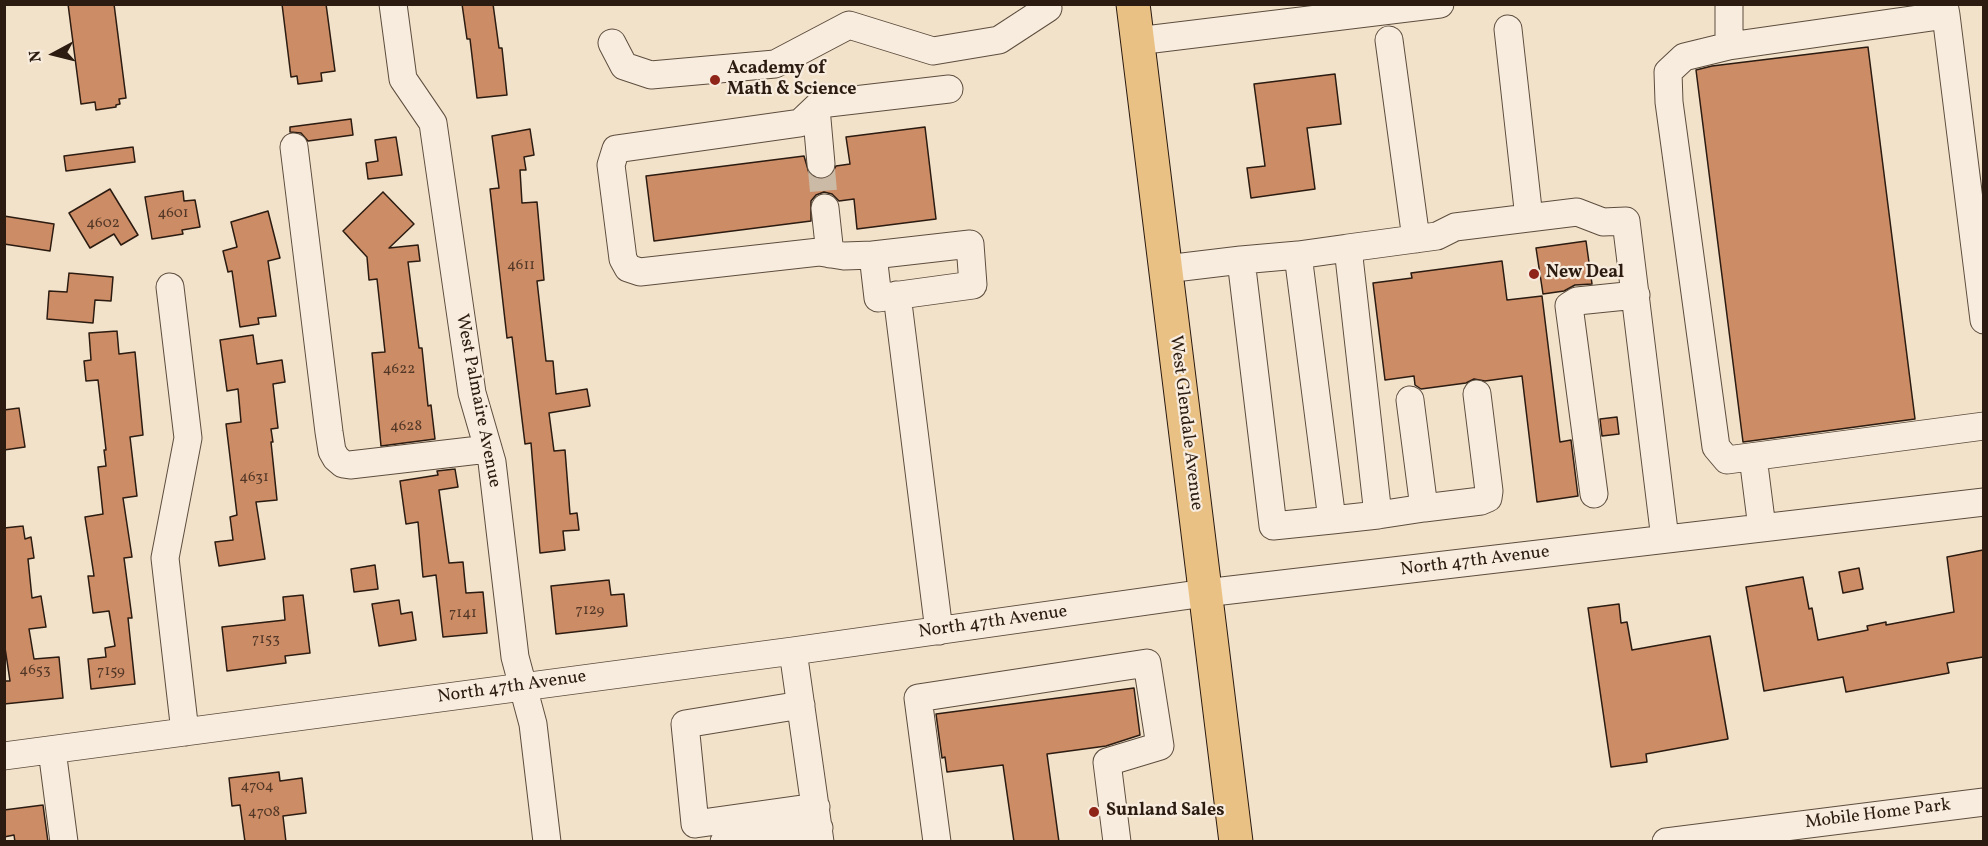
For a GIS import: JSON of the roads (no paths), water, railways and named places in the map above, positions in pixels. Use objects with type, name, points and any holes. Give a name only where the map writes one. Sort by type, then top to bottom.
[{"type":"main road","name":"West Glendale Avenue","points":[[1133,4],[1236,842]]},
{"type":"street","name":"West Palmaire Avenue","points":[[393,4],[403,79],[433,123],[472,393],[492,462],[515,657],[534,724],[547,842]]},
{"type":"street","points":[[1137,41],[1369,9],[1440,4]]},
{"type":"street","points":[[1729,4],[1729,46]]},
{"type":"street","points":[[612,44],[624,66],[651,75],[775,64],[849,25],[933,51],[999,40],[1048,8]]},
{"type":"street","points":[[1983,320],[1945,10],[1729,46],[1684,57],[1668,72],[1669,102],[1716,447],[1727,460],[1983,426]]},
{"type":"street","points":[[1508,29],[1529,218]]},
{"type":"street","points":[[1389,40],[1416,239]]},
{"type":"street","points":[[873,255],[878,298],[973,285],[970,244],[873,255],[844,256],[819,252],[640,272],[628,268],[623,259],[611,165],[616,149],[800,123],[820,104],[949,89]]},
{"type":"street","points":[[816,108],[821,164]]},
{"type":"street","points":[[294,147],[332,452],[343,464],[350,465],[488,449]]},
{"type":"street","points":[[825,207],[830,254]]},
{"type":"street","points":[[1166,269],[1298,255],[1416,239],[1437,236],[1455,227],[1577,212],[1604,222],[1626,221],[1665,539]]},
{"type":"street","points":[[1348,248],[1378,514]]},
{"type":"street","points":[[1298,255],[1332,520]]},
{"type":"street","points":[[1241,260],[1273,526],[1485,500],[1489,495],[1477,394]]},
{"type":"street","points":[[170,287],[188,438],[165,558],[185,732]]},
{"type":"street","points":[[897,295],[939,631]]},
{"type":"street","points":[[1594,494],[1569,306],[1577,301],[1636,295]]},
{"type":"street","points":[[1410,400],[1424,508]]},
{"type":"street","points":[[1754,457],[1762,528]]},
{"type":"street","name":"North 47th Avenue","points":[[4,756],[793,651],[1205,593],[1983,502]]},
{"type":"street","points":[[793,651],[818,826]]},
{"type":"street","points":[[937,842],[918,698],[1147,663],[1160,746],[1107,762],[1117,842]]},
{"type":"street","points":[[801,705],[685,724],[696,824],[818,826]]},
{"type":"street","points":[[52,750],[64,842]]},
{"type":"street","name":"Mobile Home Park","points":[[1666,842],[1983,801]]},
{"type":"street","points":[[724,842],[818,826]]},
{"type":"tunnel","points":[[821,164],[825,208]]},
{"type":"place","name":"Academy of Math & Science","points":[[715,80]]},
{"type":"place","name":"New Deal","points":[[1534,274]]},
{"type":"place","name":"Sunland Sales","points":[[1094,812]]}]
